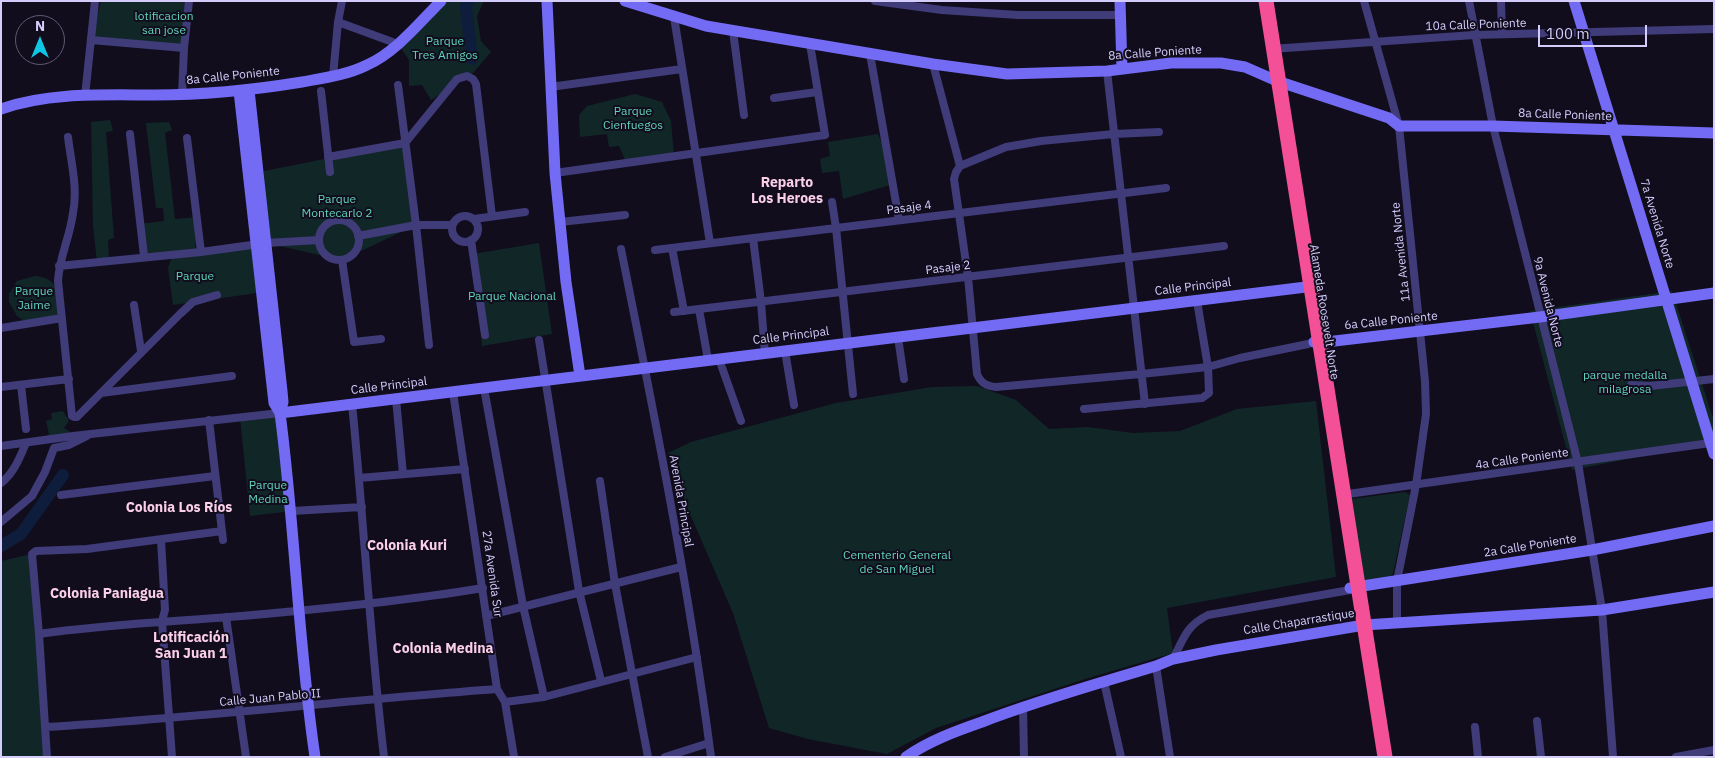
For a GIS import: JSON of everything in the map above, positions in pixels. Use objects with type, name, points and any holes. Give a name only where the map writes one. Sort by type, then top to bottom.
[{"type":"highway","name":"Alameda Roosevelt Norte","points":[[1260,1],[1271,49]]},
{"type":"highway","name":"Alameda Roosevelt Norte","points":[[1266,1],[1275,80],[1359,626]]},
{"type":"highway","name":"Alameda Roosevelt Norte","points":[[1275,80],[1295,180],[1316,342]]},
{"type":"highway","points":[[1359,626],[1376,757]]},
{"type":"highway","points":[[1359,626],[1385,757]]},
{"type":"street","points":[[85,96],[95,1]]},
{"type":"street","points":[[182,95],[189,1]]},
{"type":"street","points":[[333,76],[342,1]]},
{"type":"street","name":"8a Calle Poniente","points":[[1,109],[17,103],[85,96],[182,95],[244,90],[333,76],[368,65],[398,44],[442,1]]},
{"type":"street","points":[[547,1],[555,173],[566,282],[580,376]]},
{"type":"street","name":"8a Calle Poniente","points":[[625,1],[674,18],[706,26],[870,54],[1007,74],[1107,71],[1171,64],[1221,63],[1245,67],[1275,80],[1389,118],[1399,126],[1492,126],[1714,133]]},
{"type":"street","points":[[875,1],[942,10],[1018,15],[1120,15]]},
{"type":"street","points":[[1120,1],[1122,69]]},
{"type":"street","name":"11a Avenida Norte","points":[[1364,1],[1399,126],[1421,332],[1426,414],[1416,485],[1397,581],[1397,623]]},
{"type":"street","name":"9a Avenida Norte","points":[[1469,1],[1492,126],[1578,463],[1602,610],[1613,757]]},
{"type":"street","points":[[1501,1],[1502,34]]},
{"type":"street","name":"7a Avenida Norte","points":[[1574,1],[1712,449]]},
{"type":"street","points":[[674,18],[710,243]]},
{"type":"street","points":[[338,22],[398,44]]},
{"type":"street","name":"10a Calle Poniente","points":[[1271,49],[1474,35],[1714,29]]},
{"type":"street","points":[[733,31],[744,115]]},
{"type":"street","points":[[92,40],[184,48]]},
{"type":"street","points":[[555,173],[825,135],[810,44]]},
{"type":"street","points":[[870,54],[900,220]]},
{"type":"street","points":[[933,64],[960,166]]},
{"type":"street","points":[[550,87],[682,69]]},
{"type":"street","points":[[1107,71],[1144,404]]},
{"type":"street","points":[[328,157],[405,143],[457,79],[467,76],[473,79],[476,84],[492,216]]},
{"type":"street","points":[[398,85],[429,345]]},
{"type":"street","points":[[244,90],[270,319],[283,402],[280,413],[292,511],[298,611],[315,757]]},
{"type":"street","points":[[321,90],[330,172]]},
{"type":"street","points":[[774,98],[818,92]]},
{"type":"street","points":[[973,328],[954,179],[960,166],[1006,147],[1041,141],[1159,132]]},
{"type":"street","points":[[130,134],[144,256]]},
{"type":"street","points":[[68,136],[75,191],[74,213],[59,266],[59,296],[72,416],[74,418],[77,417],[141,351],[193,302],[217,296]]},
{"type":"street","points":[[187,138],[201,252]]},
{"type":"street","name":"Pasaje 4","points":[[655,250],[1166,188]]},
{"type":"street","points":[[832,202],[853,394]]},
{"type":"street","points":[[474,219],[478,226],[477,234],[471,240],[464,242],[456,239],[452,233],[452,225],[459,217],[464,216],[474,219],[525,212]]},
{"type":"street","points":[[560,222],[625,215]]},
{"type":"street","points":[[334,222],[346,222],[352,225],[358,236],[357,248],[354,254],[342,260],[326,255],[322,251],[319,240],[324,228],[334,222]]},
{"type":"street","points":[[358,236],[416,225],[452,225]]},
{"type":"street","points":[[753,238],[765,354]]},
{"type":"street","points":[[59,266],[261,244],[319,240]]},
{"type":"street","points":[[471,240],[485,336]]},
{"type":"street","name":"Pasaje 2","points":[[674,312],[1224,246]]},
{"type":"street","points":[[672,248],[684,311]]},
{"type":"street","name":"Avenida Principal","points":[[621,250],[645,368],[697,657],[711,757]]},
{"type":"street","points":[[342,260],[354,342],[380,339]]},
{"type":"street","name":"Calle Principal","points":[[280,413],[1306,287]]},
{"type":"street","name":"6a Calle Poniente","points":[[973,328],[977,374],[983,383],[996,387],[1208,366],[1316,342],[1421,332],[1714,293]]},
{"type":"street","points":[[1084,409],[1202,398],[1206,396],[1210,389],[1208,366],[1196,301]]},
{"type":"street","points":[[134,305],[141,351]]},
{"type":"street","points":[[699,309],[714,360],[741,421]]},
{"type":"street","points":[[1,328],[62,318]]},
{"type":"street","points":[[898,337],[904,379]]},
{"type":"street","points":[[539,340],[579,591],[601,681]]},
{"type":"street","points":[[785,351],[794,405]]},
{"type":"street","points":[[101,393],[232,376]]},
{"type":"street","points":[[1,387],[69,379]]},
{"type":"street","points":[[1631,385],[1650,386],[1714,379]]},
{"type":"street","points":[[21,385],[26,429]]},
{"type":"street","points":[[484,388],[523,606],[544,697]]},
{"type":"street","name":"27a Avenida Sur","points":[[453,392],[497,689],[505,702],[514,757]]},
{"type":"street","points":[[396,399],[403,474]]},
{"type":"street","points":[[352,404],[377,700],[384,757]]},
{"type":"street","points":[[1,446],[93,433],[280,413]]},
{"type":"street","points":[[47,757],[32,554],[36,551],[87,549],[222,535],[209,420]]},
{"type":"street","points":[[1,522],[32,496],[46,472],[54,448],[69,445],[93,433]]},
{"type":"street","points":[[1,483],[16,465],[26,443]]},
{"type":"street","name":"4a Calle Poniente","points":[[1340,496],[1578,463],[1712,449]]},
{"type":"street","points":[[359,478],[465,469]]},
{"type":"street","points":[[61,495],[215,476]]},
{"type":"street","points":[[600,481],[615,584],[648,757]]},
{"type":"street","points":[[292,511],[362,507]]},
{"type":"street","name":"2a Calle Poniente","points":[[1173,659],[1188,629],[1196,621],[1208,615],[1353,588],[1592,550],[1714,526]]},
{"type":"street","points":[[161,540],[165,610],[162,621],[172,757]]},
{"type":"street","points":[[486,616],[579,591],[681,567]]},
{"type":"street","points":[[39,634],[162,621],[369,604],[483,588]]},
{"type":"street","name":"Calle Chaparrastique","points":[[912,755],[959,730],[1023,706],[1156,666],[1173,659],[1359,626],[1602,610],[1714,592]]},
{"type":"street","points":[[226,617],[246,757]]},
{"type":"street","points":[[505,702],[544,697],[697,657]]},
{"type":"street","points":[[1156,666],[1170,757]]},
{"type":"street","points":[[1104,682],[1121,757]]},
{"type":"street","name":"Calle Juan Pablo II","points":[[45,727],[239,713],[497,689]]},
{"type":"street","points":[[1023,706],[1024,757]]},
{"type":"street","points":[[1537,721],[1541,757]]},
{"type":"street","points":[[1475,727],[1478,757]]},
{"type":"street","points":[[665,757],[709,743]]},
{"type":"street","points":[[1676,757],[1714,750]]},
{"type":"green space","name":"lotificacion san jose","points":[[101,1],[189,1],[184,48],[91,40]]},
{"type":"green space","name":"Parque Tres Amigos","points":[[444,1],[484,1],[477,16],[481,41],[491,52],[473,73],[431,100],[422,85],[409,86],[409,60],[398,44]]},
{"type":"green space","name":"Parque Cienfuegos","points":[[635,94],[662,102],[671,121],[674,156],[626,162],[619,146],[609,147],[607,134],[580,137],[579,115],[587,106]]},
{"type":"green space","points":[[110,120],[113,131],[106,132],[114,238],[108,240],[109,260],[97,262],[93,226],[91,122]]},
{"type":"green space","name":"Parque","points":[[169,122],[172,130],[165,133],[175,219],[197,217],[195,251],[257,244],[257,293],[173,305],[168,268],[173,254],[144,256],[140,224],[164,221],[163,208],[156,208],[146,123]]},
{"type":"green space","points":[[878,134],[885,151],[890,185],[843,199],[839,171],[822,173],[820,159],[830,156],[828,142]]},
{"type":"green space","name":"Parque Montecarlo 2","points":[[405,143],[416,225],[342,260],[266,243],[264,171]]},
{"type":"green space","name":"Parque Nacional","points":[[539,243],[552,334],[482,346],[473,254]]},
{"type":"green space","name":"Parque Jaime","points":[[35,276],[52,282],[57,290],[61,307],[54,317],[24,321],[17,316],[9,302],[9,294],[17,281]]},
{"type":"green space","name":"parque medalla milagrosa","points":[[1672,291],[1714,421],[1714,442],[1572,470],[1530,311]]},
{"type":"green space","name":"Cementerio General de San Miguel","points":[[977,386],[1016,400],[1049,429],[1088,427],[1133,433],[1180,431],[1237,409],[1316,401],[1336,577],[1167,608],[1173,653],[1085,679],[936,728],[887,754],[808,739],[769,728],[733,613],[687,507],[668,453],[691,442],[836,403],[932,387]]},
{"type":"green space","points":[[63,411],[69,421],[64,428],[69,431],[70,436],[41,440],[49,434],[46,421],[52,419],[51,413]]},
{"type":"green space","name":"Parque Medina","points":[[276,413],[292,511],[250,516],[240,417]]},
{"type":"green space","points":[[1405,492],[1410,495],[1393,573],[1390,577],[1366,581],[1360,577],[1351,499]]},
{"type":"green space","points":[[32,554],[45,757],[1,757],[1,561]]},
{"type":"waterway","points":[[468,1],[466,7],[472,59]]},
{"type":"waterway","points":[[1,546],[21,534],[63,475]]},
{"type":"district","name":"Reparto Los Heroes","points":[[787,192]]},
{"type":"district","name":"Colonia Los Ríos","points":[[179,508]]},
{"type":"district","name":"Colonia Kuri","points":[[407,546]]},
{"type":"district","name":"Colonia Paniagua","points":[[107,594]]},
{"type":"district","name":"Lotificación San Juan 1","points":[[191,646]]},
{"type":"district","name":"Colonia Medina","points":[[443,649]]}]
